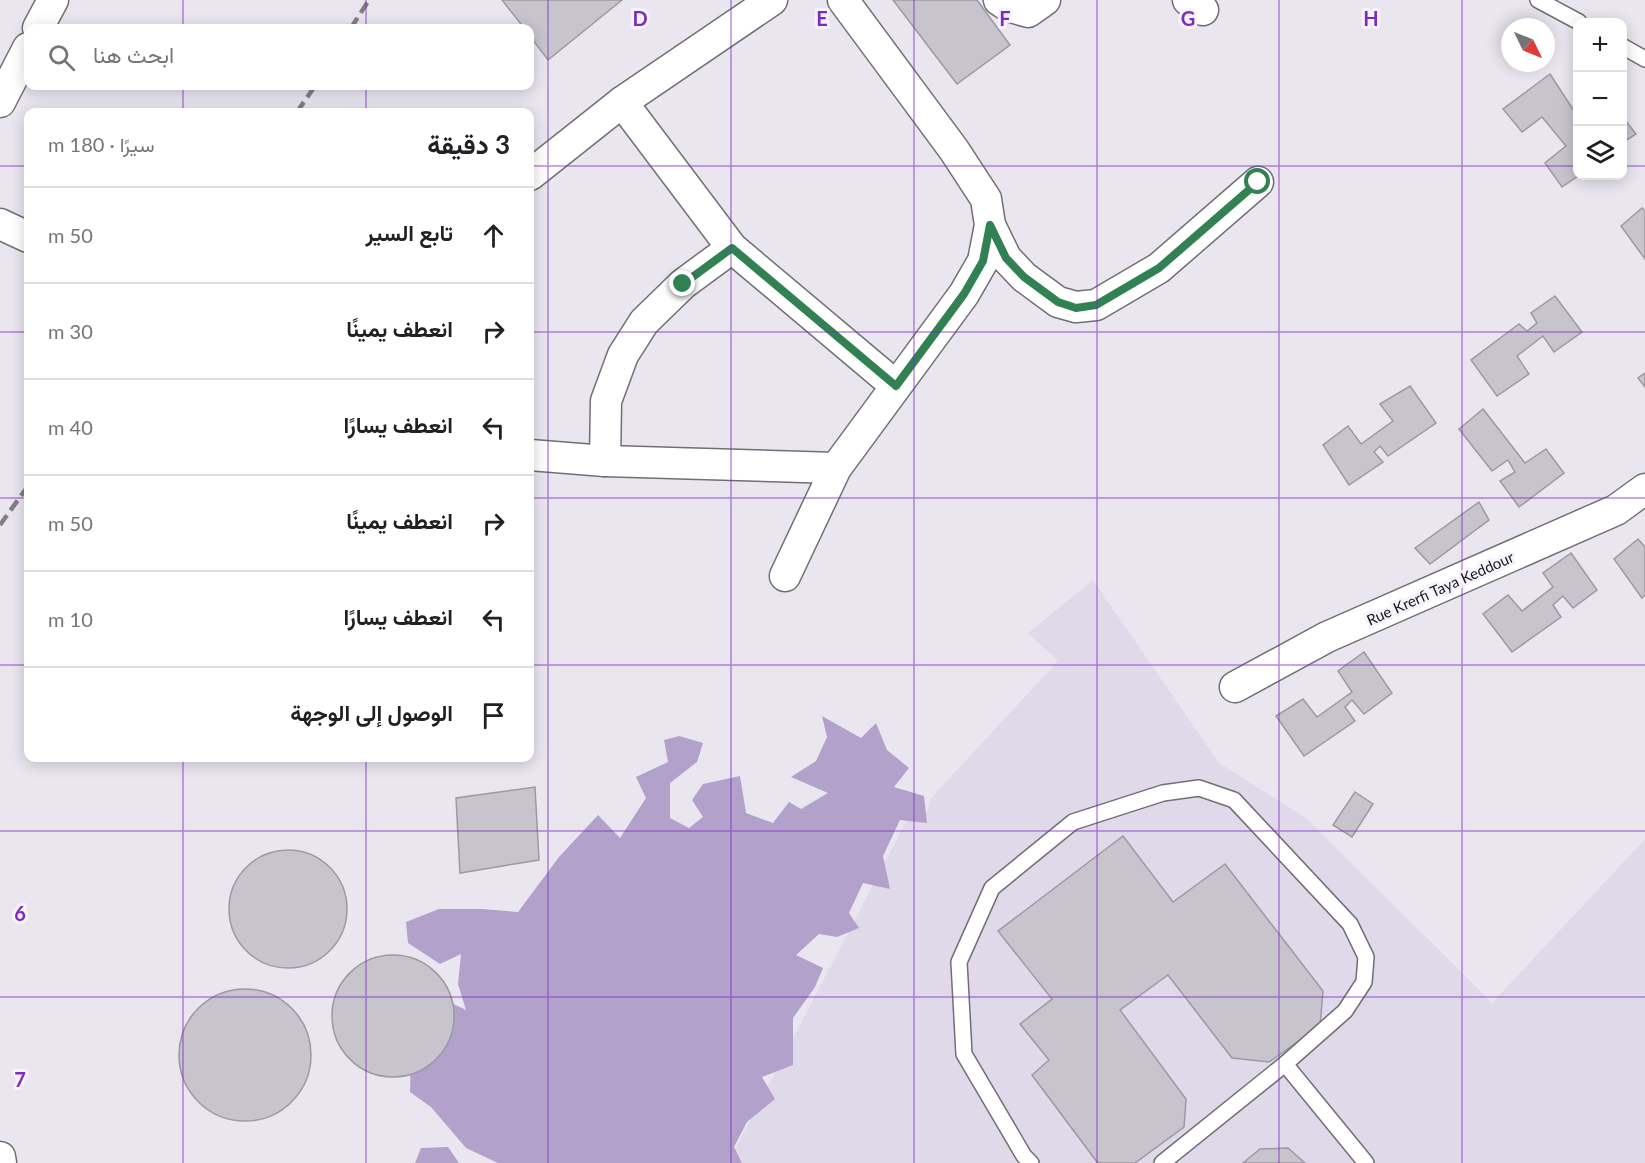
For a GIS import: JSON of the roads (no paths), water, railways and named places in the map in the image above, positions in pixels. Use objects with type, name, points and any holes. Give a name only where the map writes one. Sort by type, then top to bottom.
[{"type":"street","points":[[41,24],[53,0]]},
{"type":"street","points":[[534,172],[622,102],[772,0]]},
{"type":"street","points":[[843,0],[954,150],[986,199],[990,225],[1006,258],[1024,277],[1058,302],[1076,308],[1096,305],[1159,268],[1258,182]]},
{"type":"street","points":[[999,0],[1008,6],[1028,12],[1045,0]]},
{"type":"street","points":[[0,102],[24,56]]},
{"type":"street","points":[[622,102],[732,248],[896,386]]},
{"type":"street","points":[[0,224],[24,235]]},
{"type":"street","points":[[785,576],[836,468],[964,294],[983,261],[990,225]]},
{"type":"street","points":[[605,460],[606,401],[623,355],[644,322],[683,284],[732,248]]},
{"type":"street","points":[[534,455],[836,468]]},
{"type":"street","name":"Rue Krerfi Taya Keddour","points":[[1235,687],[1327,637],[1616,510],[1645,489]]},
{"type":"street","points":[[0,1157],[1,1163]]},
{"type":"lane","points":[[1538,0],[1573,19]]},
{"type":"lane","points":[[1627,48],[1645,59]]},
{"type":"lane","points":[[1031,1163],[1024,1156],[964,1054],[959,962],[992,888],[1073,822],[1172,792],[1199,788],[1234,800],[1350,924],[1366,957],[1364,982],[1345,1011],[1285,1064],[1162,1163]]},
{"type":"lane","points":[[1285,1064],[1366,1163]]},
{"type":"railway","points":[[354,24],[369,0]]},
{"type":"railway","points":[[300,108],[312,90]]},
{"type":"railway","points":[[0,525],[24,492]]}]
